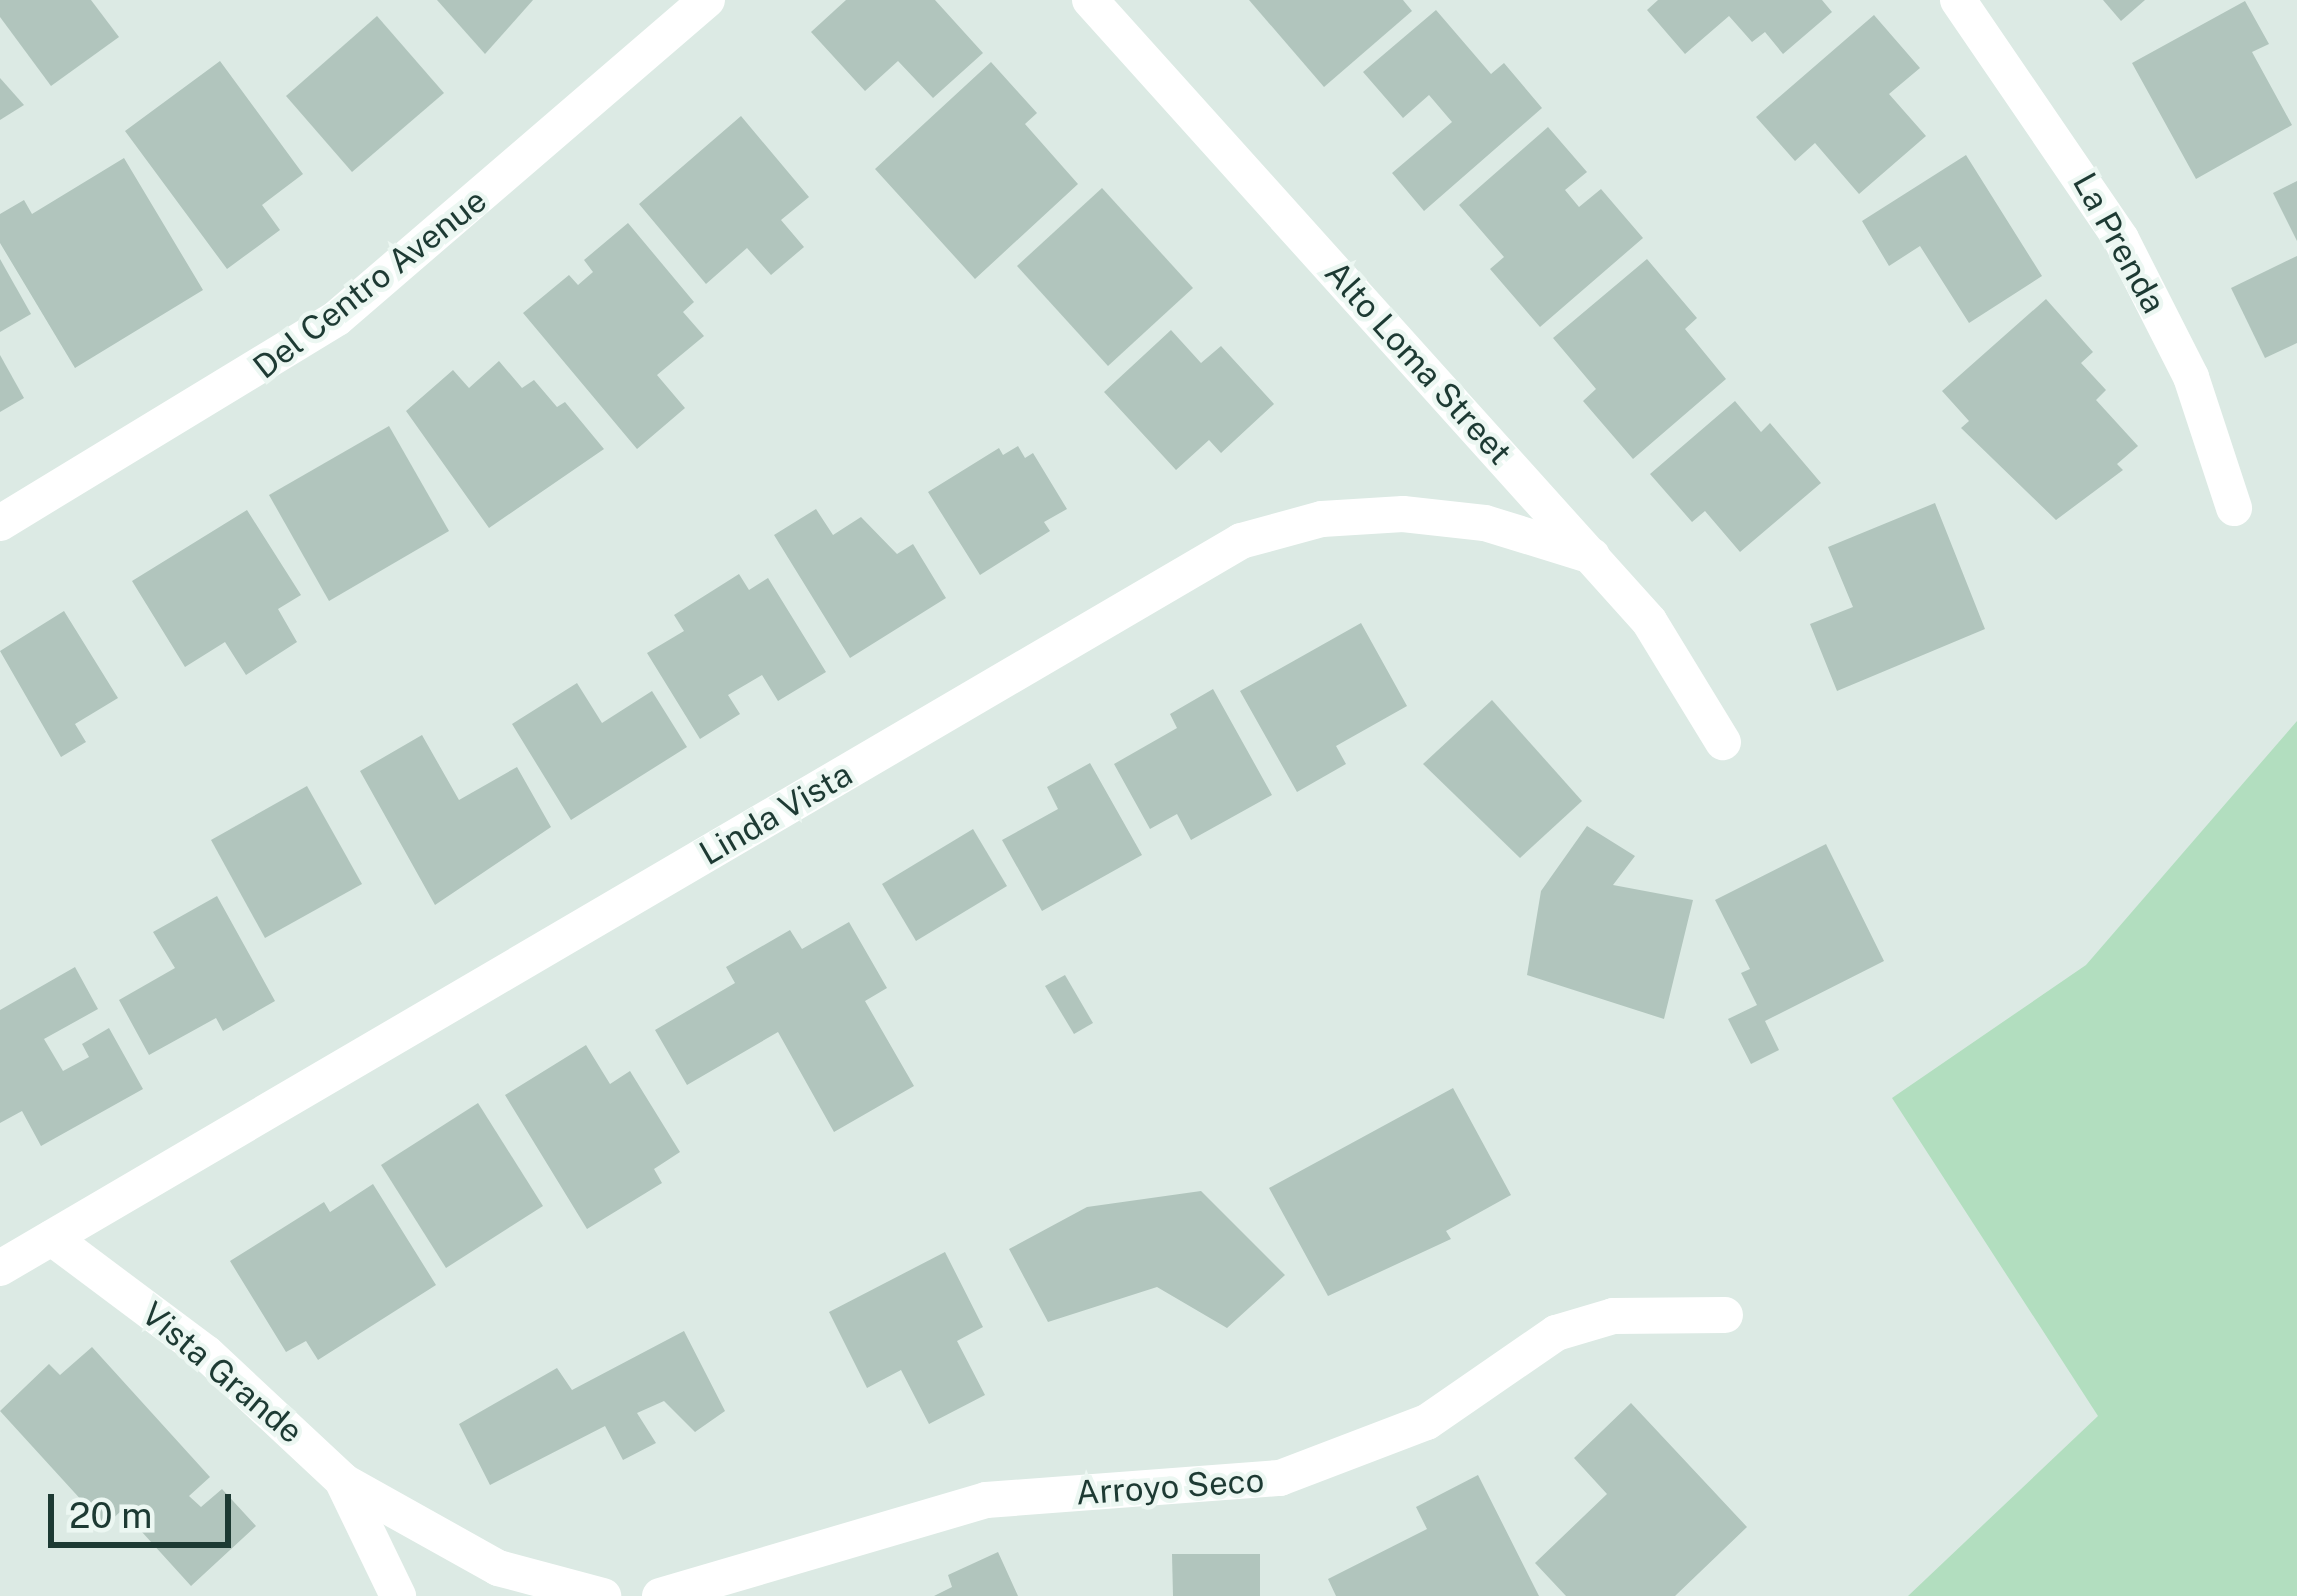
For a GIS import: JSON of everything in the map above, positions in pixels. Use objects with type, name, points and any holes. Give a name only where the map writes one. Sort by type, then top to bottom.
[{"type":"street","name":"Del Centro Avenue","points":[[0,523],[337,318],[706,0]]},
{"type":"street","name":"Alto Loma Street","points":[[1090,0],[1649,621],[1723,742]]},
{"type":"street","name":"La Prenda","points":[[1958,0],[2034,98],[2121,239],[2192,376],[2234,508]]},
{"type":"street","name":"Linda Vista","points":[[0,1268],[1241,542],[1322,519],[1403,514],[1485,523],[1592,556]]},
{"type":"street","name":"Vista Grande","points":[[52,1238],[206,1353],[342,1480],[398,1596]]},
{"type":"street","name":"Arroyo Seco","points":[[660,1596],[986,1500],[1280,1478],[1427,1421],[1556,1333],[1613,1316],[1725,1315]]},
{"type":"street","points":[[342,1480],[498,1568],[603,1596]]},
{"type":"green space","points":[[2297,721],[2297,1596],[1908,1596],[2098,1416],[1892,1098],[2086,965]]},
{"type":"building","points":[[0,0],[91,0],[119,37],[51,86],[0,17]]},
{"type":"building","points":[[437,0],[533,0],[485,54]]},
{"type":"building","points":[[846,0],[935,0],[983,53],[933,98],[898,61],[865,91],[811,32]]},
{"type":"building","points":[[1249,0],[1403,0],[1412,11],[1324,87]]},
{"type":"building","points":[[1658,0],[1822,0],[1832,12],[1783,54],[1765,32],[1752,42],[1729,16],[1685,54],[1647,10]]},
{"type":"building","points":[[2103,0],[2145,0],[2121,21]]},
{"type":"building","points":[[2245,1],[2269,44],[2252,52],[2292,125],[2196,179],[2132,63]]},
{"type":"building","points":[[1436,10],[1491,74],[1504,63],[1542,108],[1424,211],[1392,173],[1452,122],[1429,95],[1403,118],[1363,72]]},
{"type":"building","points":[[1874,15],[1920,68],[1889,94],[1926,136],[1859,194],[1815,143],[1795,161],[1756,117]]},
{"type":"building","points":[[377,16],[444,93],[352,172],[286,96]]},
{"type":"building","points":[[220,61],[303,174],[262,205],[280,230],[227,269],[125,131]]},
{"type":"building","points":[[991,62],[1037,113],[1025,124],[1078,184],[975,279],[875,169]]},
{"type":"building","points":[[0,78],[24,105],[0,120]]},
{"type":"building","points":[[741,116],[809,197],[781,220],[804,247],[771,275],[747,248],[706,284],[639,204]]},
{"type":"building","points":[[1548,127],[1587,172],[1565,190],[1579,207],[1601,189],[1643,238],[1540,327],[1490,269],[1504,257],[1459,205]]},
{"type":"building","points":[[1966,155],[2042,276],[1969,323],[1920,246],[1889,266],[1862,221]]},
{"type":"building","points":[[124,158],[203,290],[75,368],[0,243],[0,214],[24,200],[32,214]]},
{"type":"building","points":[[2297,181],[2297,241],[2273,193]]},
{"type":"building","points":[[1102,188],[1193,288],[1108,366],[1017,266]]},
{"type":"building","points":[[628,223],[694,302],[683,312],[704,336],[657,375],[685,408],[637,449],[523,313],[569,275],[578,285],[593,272],[584,260]]},
{"type":"building","points":[[2297,256],[2297,343],[2265,358],[2231,288]]},
{"type":"building","points":[[0,259],[31,314],[0,332]]},
{"type":"building","points":[[1647,259],[1697,318],[1685,329],[1726,379],[1633,459],[1583,401],[1596,389],[1553,338]]},
{"type":"building","points":[[2046,299],[2093,352],[2081,363],[2106,390],[2096,400],[2138,446],[2117,464],[2123,470],[2056,520],[1961,428],[1969,421],[1942,391]]},
{"type":"building","points":[[1171,330],[1201,363],[1221,346],[1274,404],[1221,453],[1209,440],[1176,470],[1104,392]]},
{"type":"building","points":[[0,355],[24,398],[0,412]]},
{"type":"building","points":[[499,361],[522,388],[534,380],[557,407],[565,402],[604,449],[489,528],[406,411],[453,370],[469,388]]},
{"type":"building","points":[[1735,401],[1761,432],[1770,423],[1821,483],[1740,552],[1705,511],[1692,522],[1650,474]]},
{"type":"building","points":[[389,426],[449,531],[329,601],[269,495]]},
{"type":"building","points":[[1018,446],[1025,458],[1033,453],[1067,509],[1044,522],[1050,531],[980,575],[928,492],[999,448],[1003,455]]},
{"type":"building","points":[[1935,503],[1985,629],[1837,691],[1810,624],[1853,607],[1828,547]]},
{"type":"building","points":[[816,509],[833,535],[861,517],[897,554],[913,544],[946,598],[850,658],[774,535]]},
{"type":"building","points":[[247,510],[301,595],[278,609],[297,642],[246,675],[225,642],[185,667],[132,581]]},
{"type":"building","points":[[739,574],[749,590],[768,578],[826,672],[778,701],[762,675],[728,695],[740,714],[700,739],[647,653],[684,631],[674,615]]},
{"type":"building","points":[[64,611],[118,698],[75,724],[86,742],[61,757],[0,651]]},
{"type":"building","points":[[1361,623],[1407,706],[1336,746],[1346,764],[1297,792],[1240,691]]},
{"type":"building","points":[[577,683],[602,723],[652,691],[687,747],[571,820],[512,724]]},
{"type":"building","points":[[1213,689],[1272,795],[1191,840],[1177,814],[1150,829],[1114,764],[1177,728],[1170,714]]},
{"type":"building","points":[[1492,700],[1582,801],[1520,858],[1423,764]]},
{"type":"building","points":[[422,735],[459,800],[517,767],[551,827],[435,905],[360,771]]},
{"type":"building","points":[[1090,763],[1142,855],[1042,911],[1002,840],[1058,809],[1047,787]]},
{"type":"building","points":[[307,786],[362,884],[265,938],[211,840]]},
{"type":"building","points":[[1587,826],[1635,856],[1613,885],[1693,900],[1664,1019],[1527,975],[1541,891]]},
{"type":"building","points":[[973,829],[1007,886],[916,941],[882,884]]},
{"type":"building","points":[[1826,844],[1884,961],[1765,1021],[1779,1050],[1751,1064],[1728,1019],[1757,1005],[1741,973],[1750,969],[1715,900]]},
{"type":"building","points":[[217,896],[275,1001],[223,1031],[216,1018],[149,1055],[119,1000],[175,968],[153,932]]},
{"type":"building","points":[[849,922],[887,988],[865,1001],[914,1086],[834,1132],[778,1032],[687,1085],[655,1030],[735,983],[726,967],[790,930],[802,949]]},
{"type":"building","points":[[75,967],[98,1009],[44,1039],[63,1071],[89,1057],[82,1044],[109,1028],[143,1089],[41,1146],[22,1111],[0,1123],[0,1010]]},
{"type":"building","points":[[1065,975],[1093,1023],[1074,1034],[1045,986]]},
{"type":"building","points":[[586,1045],[610,1084],[630,1071],[680,1152],[654,1169],[662,1183],[587,1229],[505,1095]]},
{"type":"building","points":[[1453,1088],[1511,1195],[1446,1231],[1451,1239],[1328,1296],[1269,1188]]},
{"type":"building","points":[[478,1103],[543,1206],[446,1268],[381,1165]]},
{"type":"building","points":[[373,1184],[436,1285],[318,1360],[306,1341],[286,1352],[230,1261],[324,1202],[330,1212]]},
{"type":"building","points":[[1201,1191],[1285,1275],[1227,1328],[1157,1287],[1048,1322],[1009,1249],[1087,1207]]},
{"type":"building","points":[[945,1252],[983,1327],[957,1341],[985,1395],[929,1424],[901,1370],[867,1388],[829,1312]]},
{"type":"building","points":[[684,1331],[725,1411],[695,1432],[664,1401],[637,1413],[656,1443],[623,1460],[605,1426],[490,1485],[459,1424],[557,1368],[572,1390]]},
{"type":"building","points":[[92,1347],[210,1477],[189,1496],[201,1507],[222,1489],[256,1526],[191,1586],[122,1510],[105,1526],[0,1411],[49,1364],[60,1375]]},
{"type":"building","points":[[1631,1403],[1747,1527],[1675,1596],[1566,1596],[1535,1563],[1607,1494],[1574,1458]]},
{"type":"building","points":[[1478,1475],[1539,1596],[1336,1596],[1328,1579],[1427,1529],[1416,1507]]},
{"type":"building","points":[[998,1552],[1018,1596],[934,1596],[952,1587],[948,1575]]},
{"type":"building","points":[[1172,1554],[1260,1554],[1260,1596],[1173,1596]]}]
